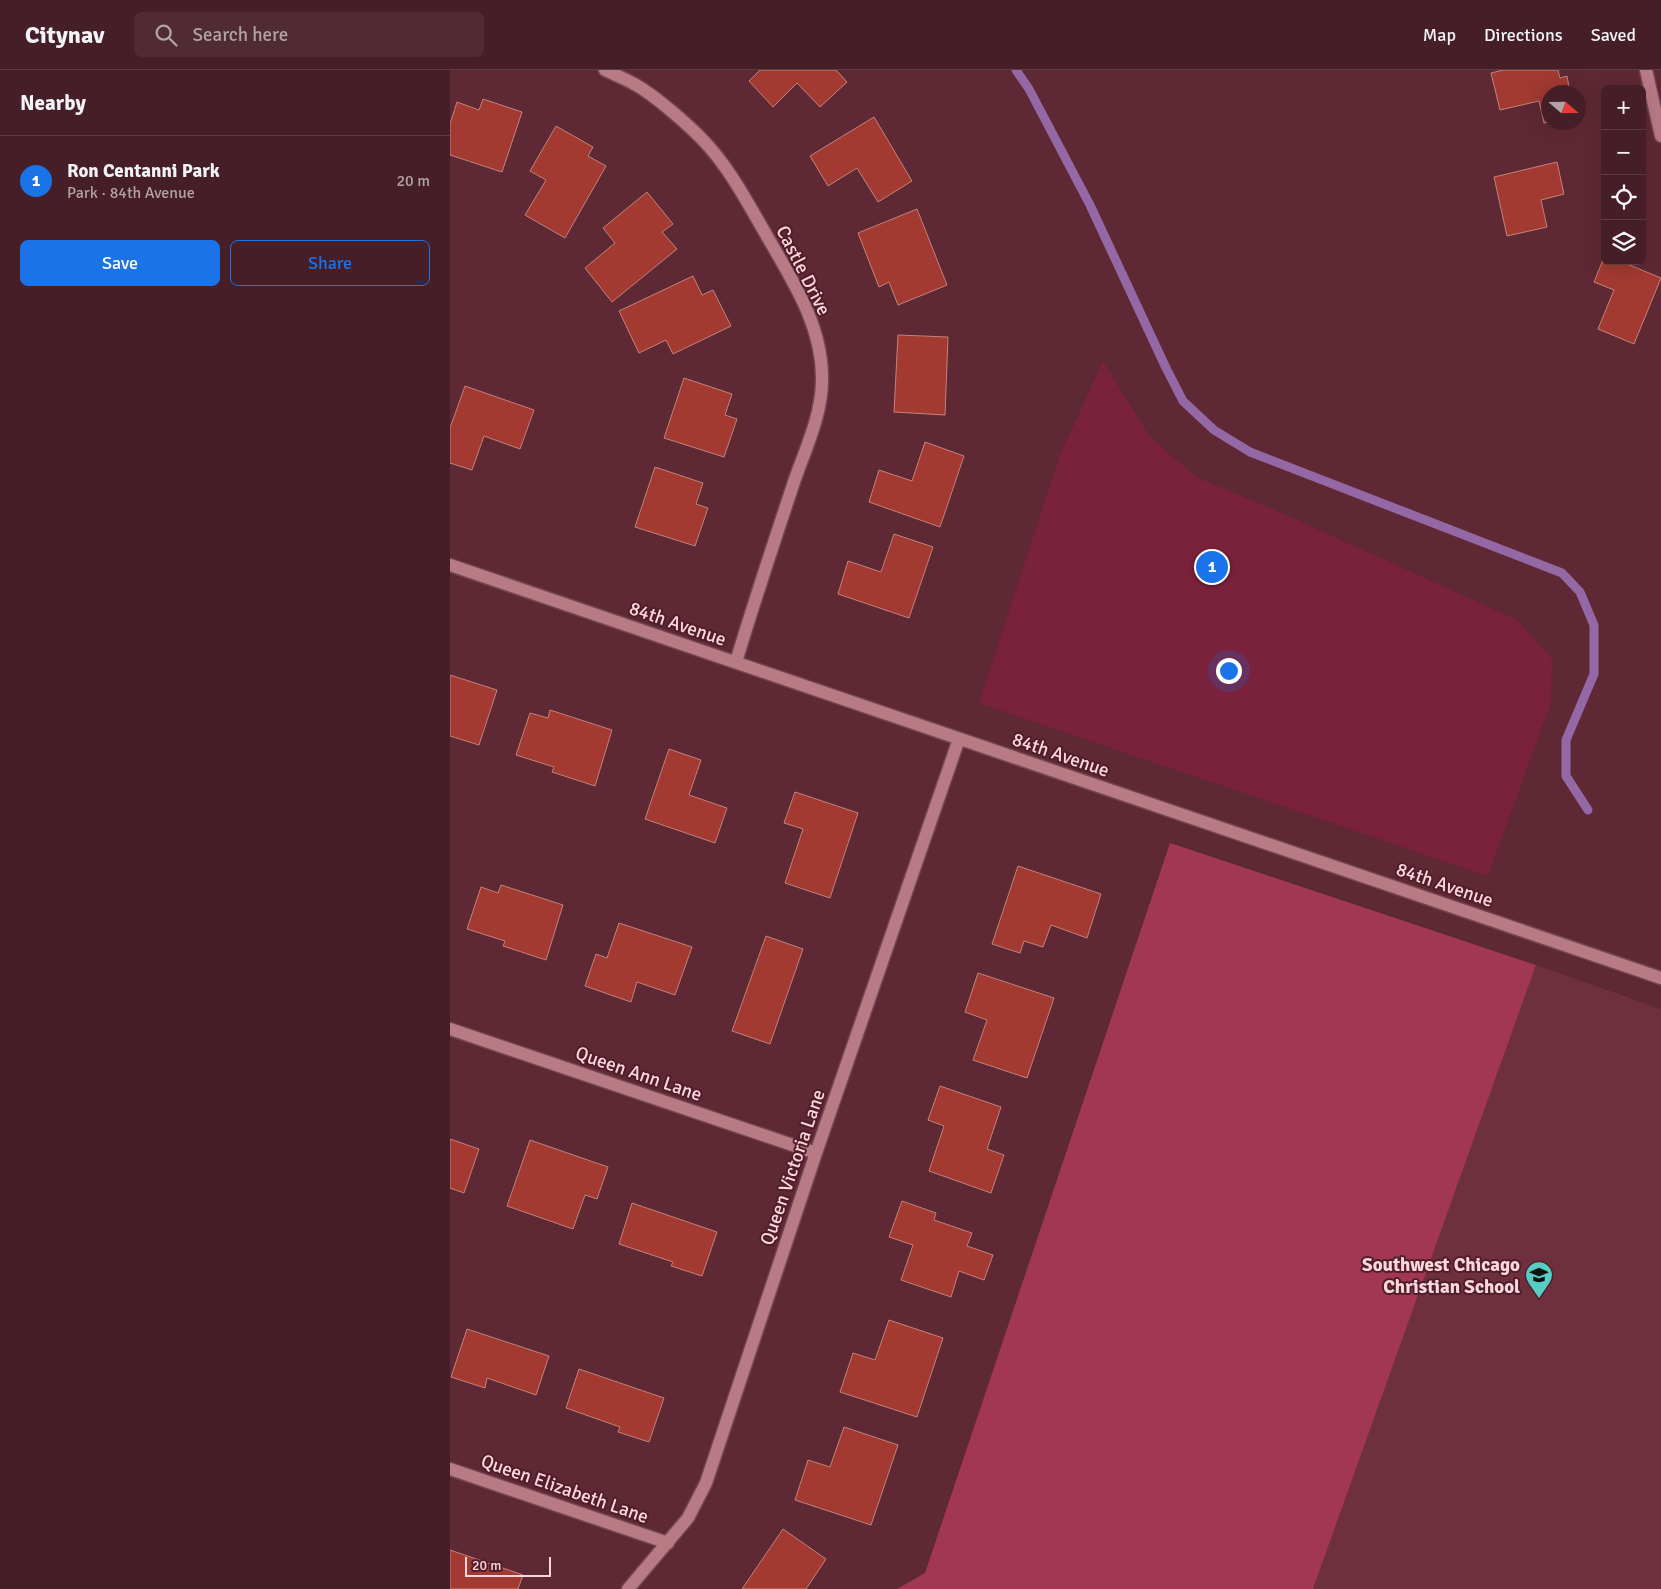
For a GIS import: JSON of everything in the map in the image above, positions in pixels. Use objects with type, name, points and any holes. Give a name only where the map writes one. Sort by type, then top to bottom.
[{"type":"street","name":"Castle Drive","points":[[605,70],[637,85],[666,107],[700,136],[720,160],[738,185],[800,293],[812,320],[820,355],[822,381],[818,412],[757,592],[736,662]]},
{"type":"street","points":[[1646,70],[1661,136]]},
{"type":"street","name":"84th Avenue","points":[[450,565],[1661,978]]},
{"type":"street","name":"Queen Victoria Lane","points":[[628,1589],[688,1518],[706,1482],[816,1153],[959,739]]},
{"type":"street","name":"Queen Ann Lane","points":[[450,1029],[816,1153]]},
{"type":"street","name":"Queen Elizabeth Lane","points":[[450,1469],[668,1543]]},
{"type":"shaded area","points":[[1103,361],[1150,437],[1196,477],[1284,514],[1517,620],[1552,659],[1551,703],[1488,876],[979,703],[1060,455]]},
{"type":"shaded area","points":[[1170,843],[1536,965],[1313,1589],[897,1589],[925,1573]]},
{"type":"shaded area","name":"Southwest Chicago Christian School","points":[[1536,965],[1661,1009],[1661,1589],[1313,1589]]},
{"type":"building","points":[[760,70],[836,70],[847,82],[820,107],[797,83],[773,107],[749,81]]},
{"type":"building","points":[[1503,70],[1558,70],[1560,78],[1567,76],[1569,85],[1541,85],[1541,110],[1539,101],[1500,110],[1491,73]]},
{"type":"building","points":[[483,99],[522,112],[502,172],[450,155],[450,124],[457,102],[479,110]]},
{"type":"building","points":[[874,117],[912,181],[878,202],[857,168],[828,186],[810,156]]},
{"type":"building","points":[[556,126],[593,147],[588,156],[606,166],[565,238],[525,215],[546,180],[530,171]]},
{"type":"building","points":[[1557,162],[1564,194],[1541,200],[1547,227],[1507,236],[1494,177]]},
{"type":"building","points":[[647,192],[673,224],[662,232],[677,249],[612,302],[585,268],[615,243],[603,228]]},
{"type":"building","points":[[917,209],[947,285],[898,305],[889,282],[879,287],[858,233]]},
{"type":"building","points":[[1601,265],[1630,265],[1661,278],[1634,344],[1598,329],[1614,290],[1594,282]]},
{"type":"building","points":[[693,276],[702,295],[713,290],[731,326],[673,354],[666,340],[639,353],[619,311]]},
{"type":"building","points":[[898,335],[948,337],[945,415],[894,412]]},
{"type":"building","points":[[684,378],[732,394],[725,415],[737,419],[724,457],[664,438]]},
{"type":"building","points":[[465,386],[534,410],[520,449],[484,436],[472,470],[450,463],[450,428]]},
{"type":"building","points":[[925,442],[964,456],[940,527],[869,502],[879,470],[912,481]]},
{"type":"building","points":[[655,467],[703,483],[696,504],[708,508],[695,546],[635,527]]},
{"type":"building","points":[[894,534],[933,547],[909,618],[838,594],[848,561],[881,572]]},
{"type":"building","points":[[450,675],[497,690],[479,745],[450,736]]},
{"type":"building","points":[[550,710],[612,730],[595,786],[552,772],[554,767],[516,755],[530,713],[548,718]]},
{"type":"building","points":[[669,749],[701,760],[689,795],[727,808],[715,843],[645,819]]},
{"type":"building","points":[[795,792],[858,813],[830,898],[785,883],[803,829],[784,823]]},
{"type":"building","points":[[1018,866],[1101,894],[1087,938],[1051,925],[1043,947],[1024,941],[1020,953],[992,944]]},
{"type":"building","points":[[501,885],[563,905],[546,960],[503,946],[505,941],[467,929],[481,887],[498,893]]},
{"type":"building","points":[[619,923],[692,947],[675,995],[637,982],[631,1002],[585,986],[596,954],[607,958]]},
{"type":"building","points":[[766,936],[803,949],[770,1044],[732,1031]]},
{"type":"building","points":[[978,973],[1054,998],[1027,1078],[973,1060],[987,1020],[965,1012]]},
{"type":"building","points":[[940,1086],[1001,1107],[987,1149],[1004,1155],[991,1193],[929,1171],[944,1126],[928,1120]]},
{"type":"building","points":[[450,1139],[479,1149],[464,1193],[450,1188]]},
{"type":"building","points":[[530,1140],[608,1167],[597,1199],[585,1195],[573,1229],[507,1206]]},
{"type":"building","points":[[902,1201],[936,1213],[934,1220],[972,1233],[967,1246],[993,1255],[984,1280],[959,1271],[951,1297],[901,1280],[913,1245],[889,1237]]},
{"type":"building","points":[[632,1203],[717,1232],[702,1276],[671,1266],[673,1262],[619,1244]]},
{"type":"building","points":[[889,1320],[943,1338],[917,1417],[840,1392],[853,1353],[875,1360]]},
{"type":"building","points":[[467,1329],[549,1356],[536,1395],[487,1378],[485,1388],[451,1377]]},
{"type":"building","points":[[579,1369],[664,1398],[649,1442],[618,1432],[620,1427],[566,1408]]},
{"type":"building","points":[[844,1427],[898,1445],[871,1525],[795,1500],[808,1460],[830,1467]]},
{"type":"building","points":[[783,1529],[826,1559],[806,1589],[742,1589]]},
{"type":"building","points":[[450,1550],[523,1575],[518,1589],[450,1589]]},
{"type":"waterway","points":[[1016,70],[1029,89],[1090,205],[1183,401],[1214,430],[1250,452],[1562,573],[1580,592],[1594,625],[1594,674],[1566,740],[1566,776],[1588,810]]},
{"type":"place","name":"Ron Centanni Park","points":[[1212,567]]},
{"type":"place","name":"Southwest Chicago Christian School","points":[[1539,1299]]}]
